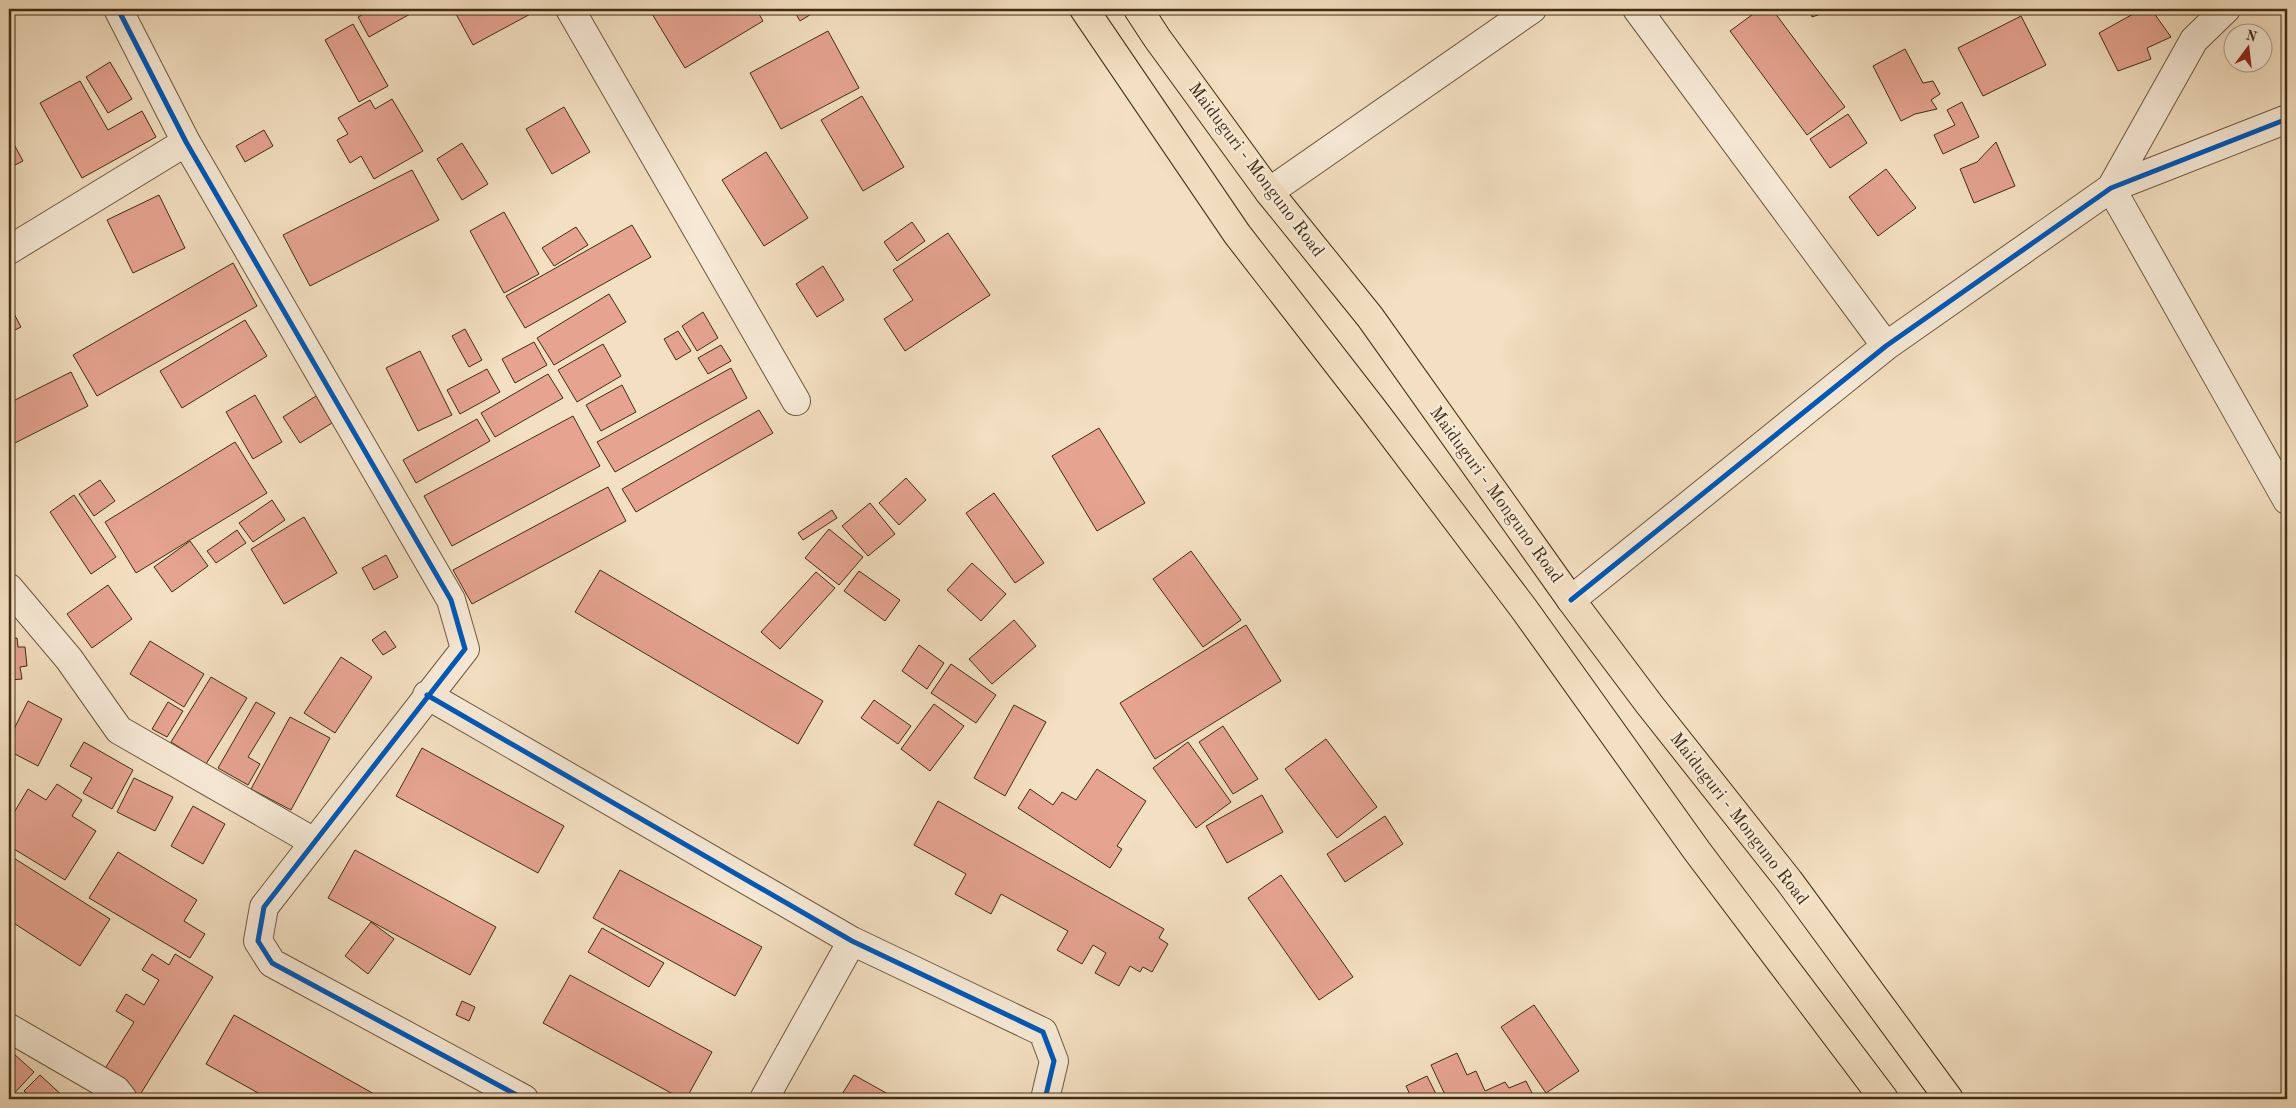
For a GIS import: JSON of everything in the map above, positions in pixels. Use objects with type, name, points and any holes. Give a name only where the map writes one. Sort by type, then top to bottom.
[{"type":"main road","points":[[1084,9],[1237,234],[1524,609],[1697,851],[1884,1099]]},
{"type":"main road","name":"Maiduguri - Monguno Road","points":[[1138,9],[1269,192],[1370,317],[1571,600],[1649,704],[1788,881],[1949,1099]]},
{"type":"street","points":[[118,9],[186,142],[451,600],[465,649],[427,695],[264,908],[258,941],[272,963],[524,1099]]},
{"type":"street","points":[[570,9],[796,401]]},
{"type":"street","points":[[1269,192],[1532,9]]},
{"type":"street","points":[[1637,9],[1886,346]]},
{"type":"street","points":[[2111,188],[2194,40],[2226,9]]},
{"type":"street","points":[[1571,600],[1886,346],[2111,188],[2287,119]]},
{"type":"street","points":[[9,250],[186,142]]},
{"type":"street","points":[[2111,188],[2287,500]]},
{"type":"street","points":[[9,588],[69,659],[119,730],[314,842]]},
{"type":"street","points":[[427,695],[852,942],[1043,1032],[1054,1061],[1045,1099]]},
{"type":"street","points":[[766,1099],[852,942]]},
{"type":"street","points":[[9,1028],[116,1090],[123,1099]]},
{"type":"building","points":[[373,9],[419,9],[369,37],[358,17]]},
{"type":"building","points":[[464,9],[535,9],[536,11],[473,45],[456,14]]},
{"type":"building","points":[[649,9],[756,9],[763,21],[685,68]]},
{"type":"building","points":[[793,9],[810,9],[813,13],[800,21]]},
{"type":"building","points":[[1760,9],[1772,9],[1845,107],[1807,135],[1730,31]]},
{"type":"building","points":[[1810,9],[1835,9],[1812,17]]},
{"type":"building","points":[[2142,9],[2151,9],[2171,37],[2147,48],[2151,59],[2118,71],[2099,33]]},
{"type":"building","points":[[2021,16],[2046,65],[1983,96],[1958,48]]},
{"type":"building","points":[[353,24],[388,86],[359,102],[325,40]]},
{"type":"building","points":[[828,31],[859,88],[781,129],[750,73]]},
{"type":"building","points":[[1905,49],[1923,83],[1933,81],[1940,94],[1931,100],[1937,109],[1915,114],[1901,121],[1873,66]]},
{"type":"building","points":[[110,62],[132,99],[108,113],[86,77]]},
{"type":"building","points":[[80,81],[108,130],[142,111],[156,137],[82,178],[40,103]]},
{"type":"building","points":[[862,96],[904,167],[863,191],[821,120]]},
{"type":"building","points":[[392,99],[423,151],[374,179],[361,156],[350,163],[337,140],[348,134],[338,118],[370,100],[375,109]]},
{"type":"building","points":[[1962,102],[1979,137],[1943,154],[1934,135],[1955,125],[1947,110]]},
{"type":"building","points":[[564,107],[590,152],[552,174],[526,129]]},
{"type":"building","points":[[1848,114],[1867,143],[1830,168],[1810,139]]},
{"type":"building","points":[[264,130],[273,146],[245,162],[236,146]]},
{"type":"building","points":[[9,135],[23,161],[9,168]]},
{"type":"building","points":[[1996,142],[2015,186],[1974,203],[1960,169],[1977,162]]},
{"type":"building","points":[[462,143],[488,184],[462,200],[437,159]]},
{"type":"building","points":[[766,152],[808,218],[764,246],[722,180]]},
{"type":"building","points":[[1886,169],[1916,208],[1878,236],[1849,197]]},
{"type":"building","points":[[412,170],[439,220],[310,286],[283,235]]},
{"type":"building","points":[[159,195],[185,248],[133,273],[107,220]]},
{"type":"building","points":[[504,212],[539,274],[504,293],[470,231]]},
{"type":"building","points":[[912,222],[925,241],[897,261],[884,242]]},
{"type":"building","points":[[632,225],[651,257],[525,328],[506,296]]},
{"type":"building","points":[[576,227],[588,245],[554,266],[542,248]]},
{"type":"building","points":[[948,233],[990,295],[905,351],[884,319],[913,300],[893,270]]},
{"type":"building","points":[[233,263],[257,306],[97,396],[73,355]]},
{"type":"building","points":[[823,266],[844,300],[817,317],[796,284]]},
{"type":"building","points":[[609,294],[626,322],[554,365],[537,338]]},
{"type":"building","points":[[9,304],[21,327],[9,333]]},
{"type":"building","points":[[703,312],[718,338],[697,351],[682,326]]},
{"type":"building","points":[[245,320],[267,356],[182,408],[160,371]]},
{"type":"building","points":[[465,329],[482,360],[469,367],[452,336]]},
{"type":"building","points":[[678,331],[691,351],[676,360],[664,339]]},
{"type":"building","points":[[534,342],[547,365],[515,383],[502,359]]},
{"type":"building","points":[[603,344],[621,376],[577,402],[558,370]]},
{"type":"building","points":[[721,345],[731,361],[708,374],[698,358]]},
{"type":"building","points":[[420,351],[452,415],[418,431],[386,368]]},
{"type":"building","points":[[731,368],[747,398],[615,472],[597,442]]},
{"type":"building","points":[[487,369],[500,392],[460,414],[447,390]]},
{"type":"building","points":[[71,372],[88,406],[9,446],[9,403]]},
{"type":"building","points":[[548,374],[563,398],[495,437],[481,413]]},
{"type":"building","points":[[622,385],[636,412],[601,431],[586,405]]},
{"type":"building","points":[[255,395],[282,442],[253,459],[226,412]]},
{"type":"building","points":[[316,396],[332,423],[300,443],[283,417]]},
{"type":"building","points":[[759,410],[773,433],[636,512],[622,489]]},
{"type":"building","points":[[573,416],[600,466],[452,546],[424,496]]},
{"type":"building","points":[[477,419],[490,441],[416,483],[403,460]]},
{"type":"building","points":[[1099,428],[1145,503],[1097,531],[1052,456]]},
{"type":"building","points":[[235,442],[267,493],[136,573],[105,522]]},
{"type":"building","points":[[906,478],[926,500],[899,525],[879,503]]},
{"type":"building","points":[[100,480],[115,501],[94,516],[79,494]]},
{"type":"building","points":[[608,487],[626,521],[472,604],[453,570]]},
{"type":"building","points":[[994,493],[1044,563],[1015,583],[966,513]]},
{"type":"building","points":[[74,495],[116,557],[91,574],[50,512]]},
{"type":"building","points":[[272,500],[285,520],[253,542],[239,523]]},
{"type":"building","points":[[870,503],[895,534],[868,556],[842,526]]},
{"type":"building","points":[[832,510],[837,518],[803,540],[798,533]]},
{"type":"building","points":[[304,517],[337,573],[284,604],[251,549]]},
{"type":"building","points":[[829,529],[863,557],[839,585],[805,558]]},
{"type":"building","points":[[237,530],[246,543],[216,563],[207,551]]},
{"type":"building","points":[[190,541],[208,566],[172,592],[154,567]]},
{"type":"building","points":[[1191,551],[1241,620],[1203,647],[1153,579]]},
{"type":"building","points":[[386,555],[398,577],[374,590],[362,568]]},
{"type":"building","points":[[972,563],[1006,594],[981,621],[947,590]]},
{"type":"building","points":[[600,570],[823,701],[798,744],[575,612]]},
{"type":"building","points":[[859,571],[900,600],[885,621],[844,591]]},
{"type":"building","points":[[816,572],[835,588],[780,649],[761,632]]},
{"type":"building","points":[[108,585],[132,619],[92,648],[67,614]]},
{"type":"building","points":[[1014,620],[1036,646],[992,684],[969,659]]},
{"type":"building","points":[[1246,625],[1281,681],[1155,759],[1120,703]]},
{"type":"building","points":[[385,631],[396,647],[383,655],[372,640]]},
{"type":"building","points":[[17,638],[18,647],[25,647],[27,666],[20,667],[22,679],[9,680],[9,639]]},
{"type":"building","points":[[150,641],[204,674],[184,707],[130,674]]},
{"type":"building","points":[[919,645],[944,663],[927,689],[902,671]]},
{"type":"building","points":[[341,657],[372,677],[335,733],[304,713]]},
{"type":"building","points":[[951,664],[996,695],[976,723],[931,693]]},
{"type":"building","points":[[211,677],[247,698],[206,764],[171,742]]},
{"type":"building","points":[[874,700],[911,726],[898,744],[861,718]]},
{"type":"building","points":[[28,701],[62,719],[38,766],[9,751],[9,739]]},
{"type":"building","points":[[168,702],[183,711],[167,737],[152,729]]},
{"type":"building","points":[[256,702],[275,713],[248,757],[260,764],[248,785],[218,768]]},
{"type":"building","points":[[934,704],[964,726],[930,771],[901,749]]},
{"type":"building","points":[[1014,705],[1046,722],[1005,796],[974,778]]},
{"type":"building","points":[[290,717],[330,738],[291,810],[251,789]]},
{"type":"building","points":[[1223,726],[1258,779],[1233,794],[1199,742]]},
{"type":"building","points":[[1326,739],[1377,807],[1337,838],[1285,769]]},
{"type":"building","points":[[84,742],[133,770],[112,809],[83,793],[92,778],[70,766]]},
{"type":"building","points":[[1188,742],[1231,802],[1196,828],[1153,768]]},
{"type":"building","points":[[422,748],[564,826],[538,873],[396,796]]},
{"type":"building","points":[[1097,769],[1146,801],[1117,846],[1122,849],[1110,868],[1018,808],[1030,789],[1053,805],[1062,792],[1076,800]]},
{"type":"building","points":[[134,778],[173,797],[155,831],[117,812]]},
{"type":"building","points":[[57,784],[82,800],[72,816],[96,831],[65,880],[9,846],[9,821],[28,789],[46,800]]},
{"type":"building","points":[[1262,795],[1283,832],[1227,863],[1206,826]]},
{"type":"building","points":[[938,801],[1164,929],[1159,938],[1168,944],[1152,972],[1143,967],[1140,972],[1130,966],[1119,986],[1095,973],[1106,953],[1093,945],[1082,964],[1057,950],[1068,931],[1001,894],[991,914],[955,894],[966,874],[914,845]]},
{"type":"building","points":[[193,806],[225,824],[203,864],[171,846]]},
{"type":"building","points":[[1385,816],[1403,844],[1345,882],[1327,854]]},
{"type":"building","points":[[355,850],[496,927],[470,975],[328,898]]},
{"type":"building","points":[[118,852],[197,900],[184,921],[205,934],[190,958],[89,898]]},
{"type":"building","points":[[9,855],[110,919],[80,966],[9,920]]},
{"type":"building","points":[[620,870],[762,947],[735,996],[593,918]]},
{"type":"building","points":[[1281,875],[1353,977],[1319,1000],[1248,898]]},
{"type":"building","points":[[371,922],[394,939],[368,974],[345,956]]},
{"type":"building","points":[[602,928],[664,963],[649,987],[588,952]]},
{"type":"building","points":[[152,954],[169,965],[175,954],[213,977],[138,1098],[101,1075],[134,1022],[116,1011],[126,994],[144,1005],[159,980],[142,970]]},
{"type":"building","points":[[570,975],[712,1052],[686,1099],[682,1099],[543,1023]]},
{"type":"building","points":[[462,1001],[475,1007],[469,1021],[456,1015]]},
{"type":"building","points":[[1534,1005],[1579,1071],[1546,1093],[1501,1027]]},
{"type":"building","points":[[234,1015],[383,1099],[269,1099],[206,1064]]},
{"type":"building","points":[[1457,1053],[1467,1075],[1476,1071],[1485,1091],[1505,1082],[1509,1088],[1526,1081],[1535,1099],[1447,1099],[1431,1065]]},
{"type":"building","points":[[14,1054],[34,1072],[9,1099],[9,1060]]},
{"type":"building","points":[[40,1075],[66,1099],[33,1099],[24,1091]]},
{"type":"building","points":[[854,1075],[897,1099],[839,1099]]},
{"type":"building","points":[[1427,1076],[1436,1094],[1427,1099],[1412,1099],[1406,1086]]},
{"type":"cycle path","points":[[118,9],[186,142],[451,600],[465,649],[264,907],[258,941],[272,963],[524,1099]]},
{"type":"cycle path","points":[[1571,600],[1886,346],[2111,188],[2287,119]]},
{"type":"cycle path","points":[[427,695],[852,941],[1043,1032],[1054,1061],[1045,1099]]}]
